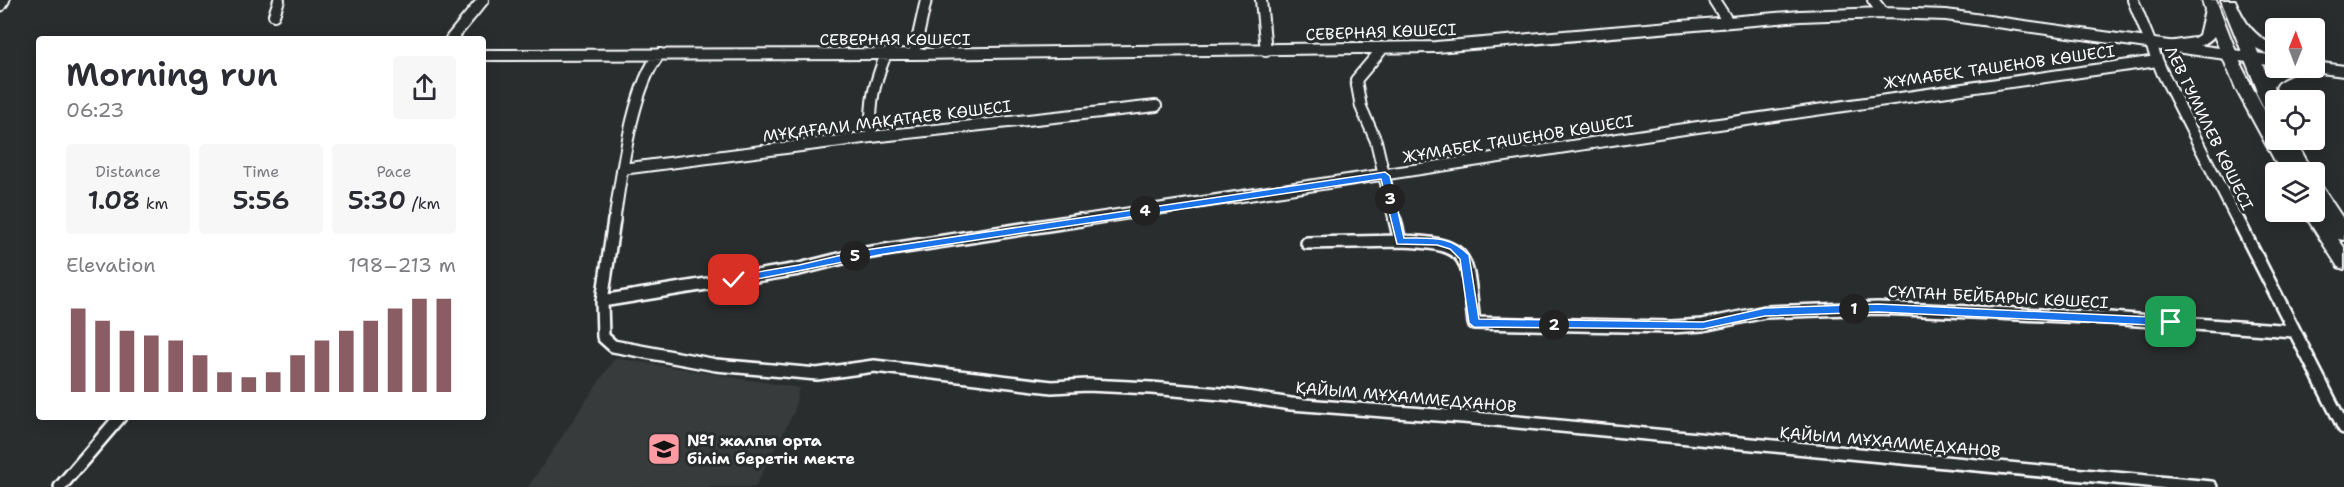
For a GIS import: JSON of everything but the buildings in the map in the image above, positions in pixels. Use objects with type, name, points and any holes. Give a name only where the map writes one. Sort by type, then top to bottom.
[{"type":"highway","points":[[2228,0],[2264,92]]},
{"type":"highway","points":[[2173,45],[2203,40],[2207,37],[2211,6]]},
{"type":"highway","points":[[2211,6],[2229,54],[2262,125],[2283,162]]},
{"type":"highway","points":[[2235,20],[2250,37],[2265,46]]},
{"type":"highway","points":[[2264,92],[2270,78]]},
{"type":"highway","points":[[2325,205],[2344,234]]},
{"type":"highway","points":[[2318,222],[2344,262]]},
{"type":"street","points":[[0,6],[4,0]]},
{"type":"street","points":[[274,15],[279,0]]},
{"type":"street","points":[[453,36],[483,0]]},
{"type":"street","points":[[914,54],[926,0]]},
{"type":"street","points":[[1261,0],[1266,51]]},
{"type":"street","points":[[1714,0],[1728,22]]},
{"type":"street","points":[[1873,0],[1883,13]]},
{"type":"street","name":"ЛЕВ ГУМИЛЕВ КӨШЕСІ","points":[[2133,0],[2157,61],[2344,428]]},
{"type":"street","name":"СЕВЕРНАЯ КӨШЕСІ","points":[[486,56],[1266,51],[1436,47],[1800,16],[1883,13],[1946,15],[2265,59]]},
{"type":"street","points":[[1307,243],[1400,241],[1377,141],[1361,107],[1356,80],[1383,48]]},
{"type":"street","points":[[602,301],[622,169],[641,88],[650,65],[660,54]]},
{"type":"street","points":[[871,137],[870,105],[873,87],[886,54]]},
{"type":"street","name":"ЖҰМАБЕК ТАШЕНОВ КӨШЕСІ","points":[[602,301],[799,269],[878,251],[1385,176],[1872,100],[2157,61]]},
{"type":"street","points":[[2325,68],[2344,71]]},
{"type":"street","name":"МҰҚАҒАЛИ МАҚАТАЕВ КӨШЕСІ","points":[[622,169],[871,137],[1156,106]]},
{"type":"street","name":"СҰЛТАН БЕЙБАРЫС КӨШЕСІ","points":[[1400,241],[1453,246],[1465,258],[1474,323],[1703,326],[1765,312],[1878,308],[2109,318],[2294,331]]},
{"type":"street","name":"ҚАЙЫМ МҰХАММЕДХАНОВ","points":[[602,301],[603,337],[613,346],[727,366],[817,374],[874,366],[1052,387],[1087,385],[1151,388],[1233,395],[1291,404],[1463,417],[2211,487]]},
{"type":"street","points":[[60,487],[117,420]]},
{"type":"shaded area","name":"№1 жалпы орта білім беретін мекте","points":[[615,358],[799,388],[794,412],[755,487],[528,487]]},
{"type":"place","name":"№1 жалпы орта білім беретін мекте","points":[[664,449]]},
{"type":"route","points":[[734,280],[799,269],[859,254],[1385,176],[1400,241],[1437,242],[1453,246],[1465,258],[1474,323],[1703,326],[1765,312],[1878,308],[2171,322]]}]
